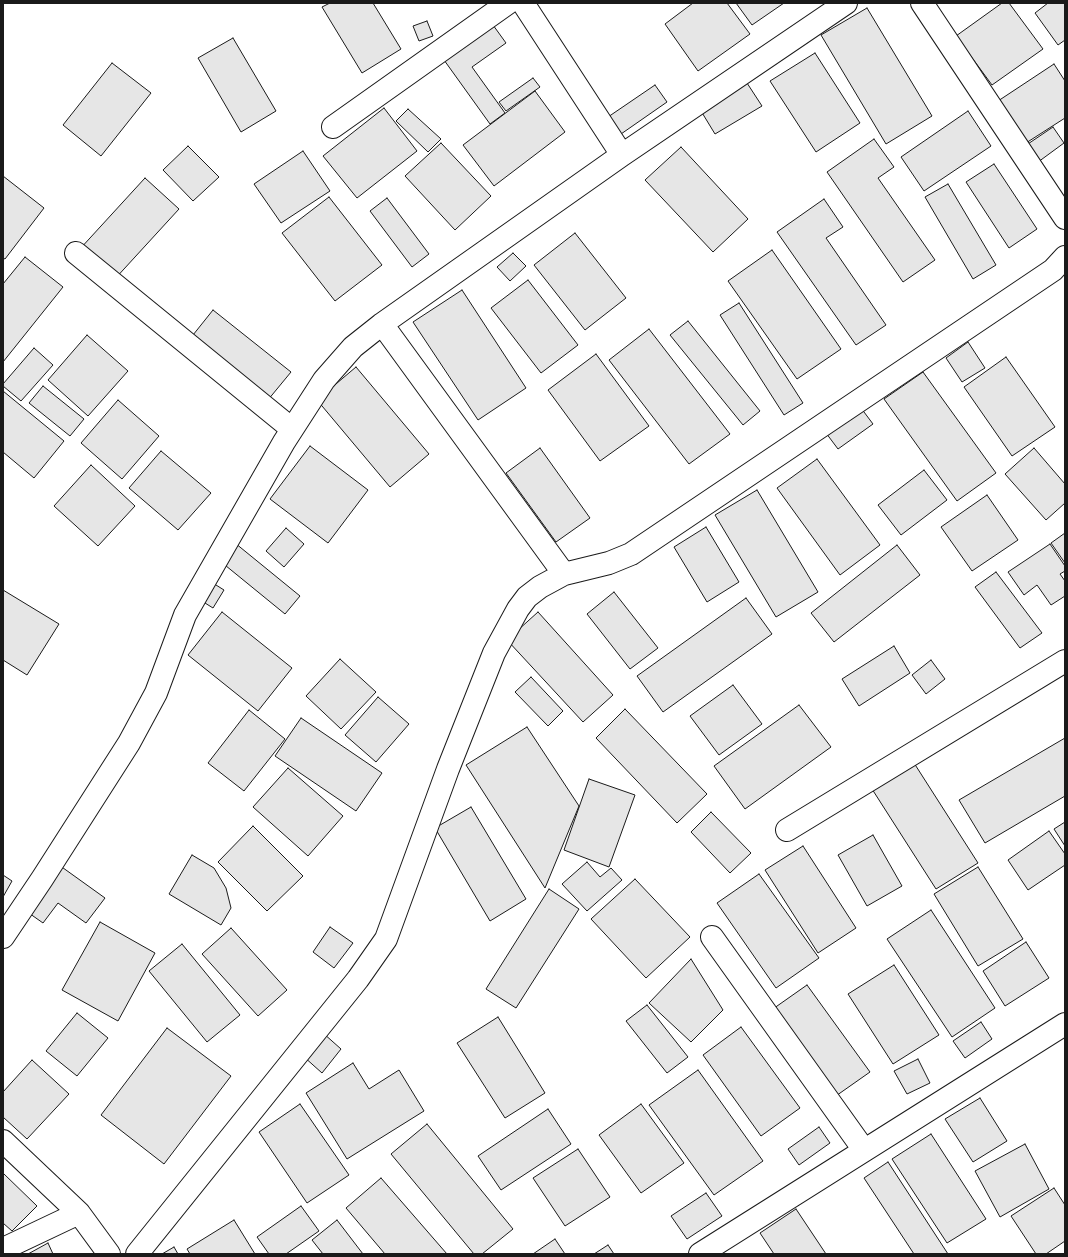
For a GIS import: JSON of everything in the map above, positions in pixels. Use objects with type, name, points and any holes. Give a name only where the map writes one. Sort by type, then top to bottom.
[{"type":"street","points":[[333,127],[508,3]]},
{"type":"street","points":[[523,3],[622,155]]},
{"type":"street","points":[[3,937],[129,743],[156,693],[185,615],[292,429],[324,380],[353,347],[382,324],[622,155],[846,3]]},
{"type":"street","points":[[922,3],[1065,218]]},
{"type":"street","points":[[76,252],[292,429]]},
{"type":"street","points":[[137,1254],[358,979],[386,939],[448,769],[494,654],[518,609],[527,597],[540,587],[564,574],[609,563],[631,554],[1053,270],[1065,257]]},
{"type":"street","points":[[382,324],[564,574]]},
{"type":"street","points":[[787,830],[1065,661]]},
{"type":"street","points":[[712,937],[864,1150]]},
{"type":"street","points":[[700,1254],[1065,1024]]},
{"type":"street","points":[[3,1141],[79,1213],[109,1254]]},
{"type":"street","points":[[3,1249],[79,1213]]},
{"type":"building","points":[[330,3],[373,3],[401,49],[362,73],[322,7]]},
{"type":"building","points":[[693,3],[727,3],[750,34],[698,71],[665,24]]},
{"type":"building","points":[[736,3],[784,3],[752,25]]},
{"type":"building","points":[[1002,3],[1009,3],[1043,49],[992,85],[956,36]]},
{"type":"building","points":[[1048,3],[1065,3],[1065,40],[1058,45],[1035,13]]},
{"type":"building","points":[[867,8],[932,116],[886,144],[821,35]]},
{"type":"building","points":[[427,21],[433,36],[419,41],[413,26]]},
{"type":"building","points":[[493,25],[506,43],[472,67],[505,113],[490,124],[444,60]]},
{"type":"building","points":[[233,38],[276,111],[241,132],[198,58]]},
{"type":"building","points":[[815,53],[860,123],[816,152],[770,81]]},
{"type":"building","points":[[112,63],[151,93],[101,156],[63,125]]},
{"type":"building","points":[[1054,64],[1065,81],[1065,118],[1026,143],[998,101]]},
{"type":"building","points":[[533,78],[540,87],[506,111],[499,102]]},
{"type":"building","points":[[747,83],[762,106],[715,134],[701,111]]},
{"type":"building","points":[[655,85],[667,102],[621,134],[608,117]]},
{"type":"building","points":[[535,91],[565,132],[494,186],[463,145]]},
{"type":"building","points":[[384,108],[417,151],[357,198],[323,156]]},
{"type":"building","points":[[408,109],[441,139],[428,152],[396,121]]},
{"type":"building","points":[[968,111],[991,146],[924,191],[901,157]]},
{"type":"building","points":[[1053,127],[1064,143],[1034,165],[1022,148]]},
{"type":"building","points":[[874,139],[894,167],[878,178],[935,260],[903,282],[827,172]]},
{"type":"building","points":[[441,143],[491,196],[455,230],[405,176]]},
{"type":"building","points":[[188,146],[219,177],[193,201],[163,170]]},
{"type":"building","points":[[681,147],[748,219],[713,252],[645,180]]},
{"type":"building","points":[[303,151],[330,191],[281,223],[254,184]]},
{"type":"building","points":[[994,164],[1037,229],[1009,248],[966,182]]},
{"type":"building","points":[[3,176],[44,208],[5,259],[3,258]]},
{"type":"building","points":[[145,178],[179,209],[113,281],[79,250]]},
{"type":"building","points":[[948,184],[996,265],[973,279],[925,197]]},
{"type":"building","points":[[329,197],[382,265],[335,301],[282,233]]},
{"type":"building","points":[[387,198],[429,254],[412,267],[370,211]]},
{"type":"building","points":[[824,199],[843,227],[826,238],[886,325],[856,345],[777,232]]},
{"type":"building","points":[[575,233],[626,298],[585,330],[534,265]]},
{"type":"building","points":[[772,250],[841,349],[797,379],[728,281]]},
{"type":"building","points":[[513,253],[526,266],[510,281],[497,267]]},
{"type":"building","points":[[25,257],[63,287],[3,362],[3,284]]},
{"type":"building","points":[[528,280],[578,345],[541,373],[491,308]]},
{"type":"building","points":[[462,290],[526,388],[478,420],[413,322]]},
{"type":"building","points":[[739,303],[803,403],[784,415],[720,315]]},
{"type":"building","points":[[213,310],[291,372],[258,412],[181,350]]},
{"type":"building","points":[[688,321],[760,411],[743,425],[670,335]]},
{"type":"building","points":[[649,329],[730,434],[689,464],[609,360]]},
{"type":"building","points":[[87,335],[128,371],[88,416],[48,380]]},
{"type":"building","points":[[968,342],[985,368],[962,382],[946,358]]},
{"type":"building","points":[[34,348],[53,365],[21,401],[3,386],[3,384]]},
{"type":"building","points":[[596,354],[649,426],[600,461],[548,390]]},
{"type":"building","points":[[1006,357],[1055,427],[1012,456],[964,387]]},
{"type":"building","points":[[356,367],[429,454],[390,487],[317,400]]},
{"type":"building","points":[[923,372],[996,473],[957,501],[884,399]]},
{"type":"building","points":[[43,386],[84,419],[70,436],[29,403]]},
{"type":"building","points":[[3,391],[64,441],[34,478],[3,452]]},
{"type":"building","points":[[118,400],[159,436],[122,479],[81,443]]},
{"type":"building","points":[[861,408],[873,424],[838,449],[826,433]]},
{"type":"building","points":[[310,446],[368,490],[328,543],[270,499]]},
{"type":"building","points":[[540,448],[590,518],[556,542],[506,473]]},
{"type":"building","points":[[1034,448],[1065,484],[1065,503],[1046,520],[1005,474]]},
{"type":"building","points":[[161,451],[211,493],[178,530],[129,488]]},
{"type":"building","points":[[817,459],[880,545],[840,575],[777,488]]},
{"type":"building","points":[[91,465],[135,506],[98,546],[54,506]]},
{"type":"building","points":[[924,470],[947,500],[901,535],[878,505]]},
{"type":"building","points":[[757,490],[818,592],[776,617],[715,515]]},
{"type":"building","points":[[987,495],[1018,540],[972,571],[941,527]]},
{"type":"building","points":[[706,527],[739,582],[707,602],[674,547]]},
{"type":"building","points":[[286,528],[304,544],[284,567],[266,551]]},
{"type":"building","points":[[1065,533],[1065,563],[1051,543]]},
{"type":"building","points":[[235,543],[300,596],[285,614],[220,561]]},
{"type":"building","points":[[1050,544],[1065,566],[1065,571],[1060,574],[1065,581],[1065,596],[1051,605],[1037,585],[1024,595],[1008,572]]},
{"type":"building","points":[[897,545],[920,575],[834,642],[811,613]]},
{"type":"building","points":[[996,572],[1042,633],[1020,648],[975,587]]},
{"type":"building","points":[[208,580],[224,590],[213,608],[197,598]]},
{"type":"building","points":[[3,590],[59,624],[27,675],[3,660]]},
{"type":"building","points":[[614,592],[658,648],[630,669],[587,614]]},
{"type":"building","points":[[746,598],[772,634],[663,712],[637,676]]},
{"type":"building","points":[[222,612],[292,668],[258,711],[188,655]]},
{"type":"building","points":[[538,612],[613,695],[583,722],[507,640]]},
{"type":"building","points":[[894,646],[910,673],[859,706],[842,679]]},
{"type":"building","points":[[340,659],[376,692],[341,729],[306,696]]},
{"type":"building","points":[[931,660],[945,679],[926,694],[912,675]]},
{"type":"building","points":[[531,677],[563,711],[548,726],[515,692]]},
{"type":"building","points":[[733,685],[762,724],[719,755],[690,716]]},
{"type":"building","points":[[378,697],[409,724],[376,762],[345,735]]},
{"type":"building","points":[[799,705],[831,747],[745,809],[714,766]]},
{"type":"building","points":[[625,709],[707,794],[677,823],[596,738]]},
{"type":"building","points":[[249,710],[285,739],[244,791],[208,763]]},
{"type":"building","points":[[301,718],[382,773],[356,811],[275,756]]},
{"type":"building","points":[[527,727],[579,806],[545,888],[466,765]]},
{"type":"building","points":[[1065,738],[1065,796],[985,843],[959,800]]},
{"type":"building","points":[[914,763],[978,863],[936,889],[872,789]]},
{"type":"building","points":[[288,768],[343,816],[308,856],[253,807]]},
{"type":"building","points":[[589,779],[635,795],[609,867],[564,850]]},
{"type":"building","points":[[471,807],[526,899],[490,921],[435,828]]},
{"type":"building","points":[[711,812],[751,853],[730,873],[691,832]]},
{"type":"building","points":[[1065,822],[1065,846],[1054,829]]},
{"type":"building","points":[[253,826],[303,876],[267,911],[218,862]]},
{"type":"building","points":[[1049,831],[1065,854],[1065,865],[1028,890],[1008,860]]},
{"type":"building","points":[[873,835],[902,886],[867,906],[838,855]]},
{"type":"building","points":[[803,846],[856,928],[818,953],[765,870]]},
{"type":"building","points":[[192,855],[214,868],[226,888],[231,908],[221,925],[169,894]]},
{"type":"building","points":[[587,862],[600,877],[611,868],[622,880],[587,911],[562,884]]},
{"type":"building","points":[[59,865],[105,898],[86,923],[58,903],[43,923],[26,911]]},
{"type":"building","points":[[978,867],[1023,939],[978,966],[934,894]]},
{"type":"building","points":[[759,874],[819,958],[776,988],[717,903]]},
{"type":"building","points":[[3,875],[12,881],[3,897]]},
{"type":"building","points":[[635,879],[690,937],[646,978],[591,919]]},
{"type":"building","points":[[549,889],[579,909],[516,1008],[486,989]]},
{"type":"building","points":[[931,910],[995,1008],[952,1037],[887,939]]},
{"type":"building","points":[[100,922],[155,953],[118,1021],[62,990]]},
{"type":"building","points":[[330,927],[353,943],[334,968],[313,952]]},
{"type":"building","points":[[231,928],[287,990],[258,1016],[202,954]]},
{"type":"building","points":[[1026,942],[1049,978],[1005,1006],[983,971]]},
{"type":"building","points":[[182,944],[240,1015],[207,1042],[149,971]]},
{"type":"building","points":[[691,959],[723,1010],[691,1042],[649,1003]]},
{"type":"building","points":[[894,965],[939,1035],[893,1064],[848,994]]},
{"type":"building","points":[[807,985],[870,1072],[833,1098],[770,1011]]},
{"type":"building","points":[[647,1005],[688,1057],[667,1073],[626,1021]]},
{"type":"building","points":[[77,1013],[108,1038],[77,1076],[46,1051]]},
{"type":"building","points":[[498,1017],[545,1093],[505,1118],[457,1043]]},
{"type":"building","points":[[981,1022],[992,1039],[965,1058],[953,1041]]},
{"type":"building","points":[[741,1027],[800,1108],[761,1136],[703,1055]]},
{"type":"building","points":[[167,1028],[231,1076],[164,1164],[101,1115]]},
{"type":"building","points":[[323,1033],[341,1049],[322,1073],[303,1056]]},
{"type":"building","points":[[918,1059],[930,1083],[907,1094],[894,1071]]},
{"type":"building","points":[[32,1060],[69,1094],[27,1139],[3,1117],[3,1092]]},
{"type":"building","points":[[353,1063],[369,1089],[399,1070],[424,1111],[347,1159],[306,1093]]},
{"type":"building","points":[[698,1070],[763,1161],[714,1195],[649,1105]]},
{"type":"building","points":[[980,1098],[1007,1141],[973,1162],[945,1119]]},
{"type":"building","points":[[300,1104],[349,1175],[307,1203],[259,1132]]},
{"type":"building","points":[[641,1104],[684,1163],[641,1193],[599,1135]]},
{"type":"building","points":[[548,1109],[571,1144],[501,1190],[478,1156]]},
{"type":"building","points":[[427,1124],[513,1229],[482,1254],[474,1254],[391,1154]]},
{"type":"building","points":[[819,1127],[830,1143],[799,1165],[788,1149]]},
{"type":"building","points":[[931,1134],[986,1219],[947,1243],[892,1159]]},
{"type":"building","points":[[1025,1144],[1049,1189],[1000,1217],[975,1171]]},
{"type":"building","points":[[578,1149],[610,1197],[565,1226],[533,1178]]},
{"type":"building","points":[[888,1162],[948,1254],[914,1254],[864,1178]]},
{"type":"building","points":[[3,1173],[37,1206],[12,1231],[3,1223]]},
{"type":"building","points":[[381,1178],[447,1254],[385,1254],[346,1208]]},
{"type":"building","points":[[1054,1188],[1065,1205],[1065,1241],[1046,1254],[1036,1254],[1011,1216]]},
{"type":"building","points":[[706,1193],[722,1216],[687,1239],[671,1216]]},
{"type":"building","points":[[301,1206],[319,1231],[286,1254],[269,1254],[257,1237]]},
{"type":"building","points":[[796,1209],[826,1254],[774,1254],[760,1233]]},
{"type":"building","points":[[234,1220],[255,1254],[190,1254],[187,1249]]},
{"type":"building","points":[[337,1220],[363,1254],[323,1254],[312,1240]]},
{"type":"building","points":[[555,1239],[565,1254],[533,1254]]},
{"type":"building","points":[[48,1243],[53,1254],[28,1254]]},
{"type":"building","points":[[608,1245],[614,1254],[594,1254]]},
{"type":"building","points":[[174,1247],[178,1254],[162,1254]]}]
